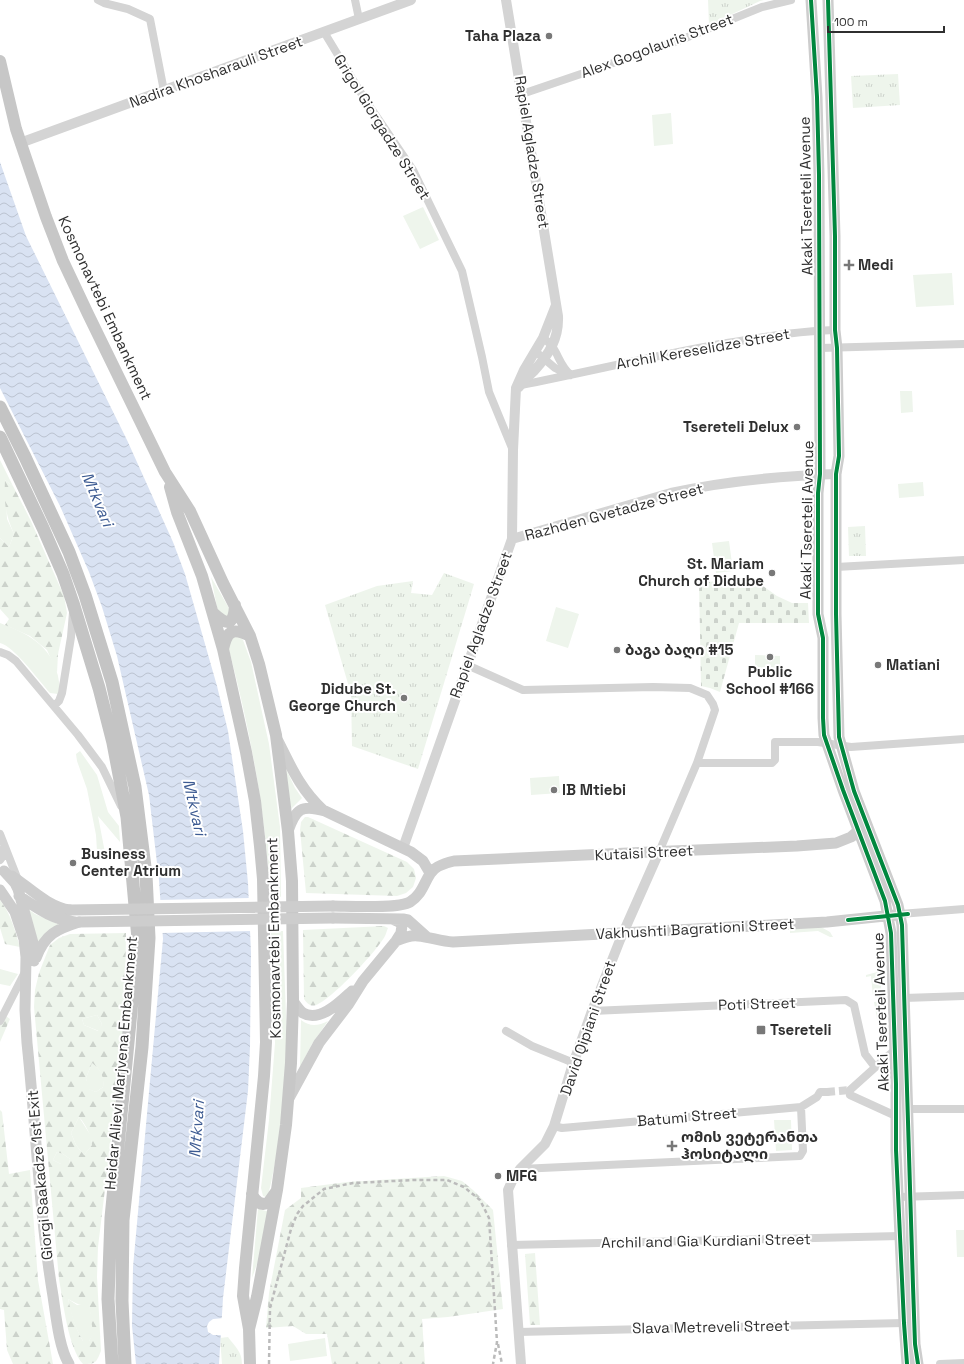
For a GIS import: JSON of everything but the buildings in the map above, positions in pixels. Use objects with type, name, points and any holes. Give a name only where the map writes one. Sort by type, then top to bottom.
[{"type":"highway","name":"Heidar Alievi Marjvena Embankment","points":[[0,407],[69,552],[85,595],[112,682],[135,787],[146,875],[149,938],[142,1047],[124,1220],[122,1300],[123,1363]]},
{"type":"highway","name":"Heidar Alievi Marjvena Embankment","points":[[0,437],[43,528],[63,574],[73,603],[99,688],[113,743],[127,817],[138,939],[112,1218],[108,1298],[112,1364]]},
{"type":"main road","name":"Akaki Tsereteli Avenue","points":[[811,0],[817,97],[819,167],[820,474],[818,493],[818,614],[823,638],[824,735],[858,831],[880,886],[889,916],[892,947],[898,1197],[907,1364]]},
{"type":"main road","name":"Akaki Tsereteli Avenue","points":[[828,0],[835,236],[835,330],[837,348],[839,456],[836,474],[839,737],[854,791],[898,904],[900,914],[903,942],[915,1344],[918,1364]]},
{"type":"main road","name":"Kosmonavtebi Embankment","points":[[0,61],[20,143],[63,261],[165,472],[190,510],[223,583],[250,636],[259,664],[276,735],[288,831],[292,881],[291,1063],[289,1098],[277,1190],[257,1298],[249,1329]]},
{"type":"main road","name":"Kosmonavtebi Embankment","points":[[165,472],[177,512],[202,576],[223,649],[239,717],[254,794],[260,846],[263,879],[266,1042],[243,1296],[249,1329],[250,1364]]},
{"type":"main road","points":[[213,613],[220,620],[229,622],[233,618],[235,604]]},
{"type":"main road","points":[[223,649],[225,640],[230,633],[237,631],[250,636]]},
{"type":"main road","points":[[276,735],[301,785],[313,800],[325,811]]},
{"type":"main road","points":[[0,884],[43,912],[57,919],[72,920],[332,906],[403,905],[414,899],[421,891],[430,874],[423,861],[403,848],[325,811],[313,808],[301,810],[293,817],[288,831]]},
{"type":"main road","name":"Kutaisi Street","points":[[430,874],[439,866],[454,861],[797,846],[836,843],[851,837],[858,831]]},
{"type":"main road","points":[[2,869],[62,909],[72,920]]},
{"type":"main road","name":"Giorgi Saakadze 1st Exit","points":[[2,869],[14,883],[20,897],[33,943],[34,961]]},
{"type":"main road","name":"Giorgi Saakadze 1st Exit","points":[[0,890],[15,912],[22,930],[25,952],[25,1010],[27,1043],[46,1254],[58,1326],[68,1363]]},
{"type":"main road","name":"Vakhushti Bagrationi Street","points":[[396,941],[408,936],[427,937],[444,942],[453,942],[827,922],[900,914]]},
{"type":"main road","points":[[292,1001],[299,1010],[307,1015],[324,1013],[340,1002],[363,981],[396,941],[401,933],[402,925],[392,919]]},
{"type":"main road","name":"Vakhushti Bagrationi Street","points":[[72,920],[392,919],[408,920],[427,937]]},
{"type":"main road","name":"Giorgi Saakadze 1st Exit","points":[[26,991],[38,950],[45,939],[72,920]]},
{"type":"main road","points":[[289,1098],[312,1054],[356,994],[363,981]]},
{"type":"main road","points":[[252,1194],[257,1201],[266,1204],[270,1202],[277,1190]]},
{"type":"street","points":[[98,0],[128,9],[150,19],[164,91]]},
{"type":"street","points":[[355,0],[359,19]]},
{"type":"street","name":"Nadira Khosharauli Street","points":[[20,143],[411,0]]},
{"type":"street","name":"Rapiel Agladze Street","points":[[506,0],[558,316],[558,327],[553,346],[515,394]]},
{"type":"street","name":"Alex Gogolauris Street","points":[[522,94],[678,41],[762,7],[791,0]]},
{"type":"street","name":"Grigol Giorgadze Street","points":[[324,32],[364,98],[413,170],[462,271],[489,392],[513,450]]},
{"type":"street","name":"Rapiel Agladze Street","points":[[403,848],[512,539],[515,394],[518,380],[543,338],[556,305]]},
{"type":"street","name":"Archil Kereselidze Street","points":[[521,385],[680,351],[779,334],[835,330]]},
{"type":"street","points":[[543,338],[553,346],[562,366],[571,375]]},
{"type":"street","points":[[820,348],[964,344]]},
{"type":"street","points":[[535,351],[563,372],[571,375]]},
{"type":"street","name":"Razhden Gvetadze Street","points":[[512,539],[671,493],[696,488],[785,476],[836,474]]},
{"type":"street","points":[[836,567],[964,560]]},
{"type":"street","points":[[54,706],[59,701],[62,693],[71,637],[73,603]]},
{"type":"street","points":[[0,652],[8,655],[16,661],[102,767],[127,817]]},
{"type":"street","name":"David Qipiani Street","points":[[467,665],[523,690],[653,687],[693,688],[707,695],[715,710],[697,763],[592,1011],[554,1126],[545,1144],[520,1168],[508,1190],[521,1364]]},
{"type":"street","points":[[697,763],[772,763],[775,760],[775,742],[818,742],[841,747],[851,747],[964,739]]},
{"type":"street","points":[[0,834],[18,880]]},
{"type":"street","points":[[0,860],[3,856],[4,846]]},
{"type":"street","name":"Vakhushti Bagrationi Street","points":[[900,914],[964,909]]},
{"type":"street","points":[[0,1021],[25,972]]},
{"type":"street","points":[[904,998],[964,996]]},
{"type":"street","name":"Poti Street","points":[[592,1011],[846,1000],[854,1005],[865,1054],[876,1067]]},
{"type":"street","points":[[506,1031],[532,1046],[574,1063]]},
{"type":"street","points":[[895,1050],[851,1093],[896,1116]]},
{"type":"street","name":"Batumi Street","points":[[554,1126],[562,1128],[801,1107],[817,1097],[820,1092],[828,1094]]},
{"type":"street","points":[[520,1168],[800,1156],[803,1151],[801,1107]]},
{"type":"street","points":[[907,1110],[964,1109]]},
{"type":"street","points":[[898,1197],[964,1195]]},
{"type":"street","name":"Archil and Gia Kurdiani Street","points":[[511,1245],[900,1236]]},
{"type":"street","name":"Slava Metreveli Street","points":[[518,1332],[904,1323]]},
{"type":"street","points":[[940,1364],[964,1363]]},
{"type":"green space","points":[[708,0],[764,0],[709,25]]},
{"type":"green space","points":[[898,74],[900,105],[853,108],[851,76]]},
{"type":"green space","points":[[671,113],[673,144],[654,146],[652,115]]},
{"type":"green space","points":[[423,207],[439,240],[420,249],[403,216]]},
{"type":"green space","points":[[952,273],[954,305],[916,307],[913,275]]},
{"type":"green space","points":[[900,391],[912,391],[913,412],[901,413]]},
{"type":"green space","points":[[0,460],[13,486],[5,480],[7,519],[14,534],[9,547],[0,538]]},
{"type":"green space","points":[[5,480],[13,486],[30,519],[64,596],[67,613],[58,654],[57,673],[47,650],[30,636],[5,625],[9,619],[0,609],[0,538],[9,547],[14,534],[6,507]]},
{"type":"green space","points":[[923,482],[924,496],[899,498],[898,484]]},
{"type":"green space","points":[[865,526],[866,556],[849,556],[848,527]]},
{"type":"green space","points":[[729,541],[733,571],[716,573],[712,543]]},
{"type":"green space","points":[[444,573],[474,584],[418,769],[352,746],[351,694],[325,605],[377,586],[413,581],[411,593],[432,595]]},
{"type":"green space","points":[[211,577],[230,610],[228,617],[220,616]]},
{"type":"green space","points":[[735,581],[759,583],[777,596],[792,603],[808,603],[809,623],[739,623],[720,692],[701,686],[699,582]]},
{"type":"green space","points":[[556,607],[579,614],[568,648],[546,641]]},
{"type":"green space","points":[[0,623],[28,636],[44,648],[55,665],[60,688],[58,694],[50,693],[19,657],[0,643]]},
{"type":"green space","points":[[239,636],[243,640],[251,662],[269,744],[280,827],[281,897],[270,898],[265,834],[256,771],[228,646],[230,637]]},
{"type":"green space","points":[[755,655],[780,656],[780,672],[755,671]]},
{"type":"green space","points":[[80,751],[97,775],[108,812],[119,826],[120,842],[98,816],[106,858],[103,859],[97,851],[96,835],[87,789],[77,761],[76,754]]},
{"type":"green space","points":[[286,769],[295,788],[302,798],[290,810]]},
{"type":"green space","points":[[559,776],[560,793],[531,795],[530,778]]},
{"type":"green space","points":[[305,817],[308,817],[407,862],[414,869],[416,878],[413,887],[406,893],[397,896],[306,893],[300,830],[301,822]]},
{"type":"green space","points":[[0,900],[10,917],[20,947],[5,944],[0,928]]},
{"type":"green space","points":[[25,907],[35,914],[60,925],[37,945]]},
{"type":"green space","points":[[384,926],[388,928],[385,936],[373,952],[342,985],[316,1005],[310,1005],[304,999],[303,930]]},
{"type":"green space","points":[[821,927],[830,932],[833,937],[818,931],[790,933],[790,928]]},
{"type":"green space","points":[[271,931],[283,931],[287,1044],[281,1132],[271,1183],[268,1195],[266,1197],[263,1196],[261,1188],[269,1120],[275,1043]]},
{"type":"green space","points":[[126,933],[125,998],[122,1048],[98,1247],[97,1277],[101,1351],[95,1362],[87,1364],[83,1364],[73,1347],[67,1324],[59,1279],[34,1007],[35,990],[39,973],[50,945],[59,938],[70,934]],"holes":[[[97,1015],[102,1024],[98,1031],[84,1025],[82,1019]],[[92,1063],[98,1068],[101,1074],[103,1087],[96,1092],[89,1089],[86,1078]],[[79,1117],[88,1130],[92,1145],[84,1155],[76,1145],[71,1133]],[[57,1152],[70,1159],[69,1164],[61,1164],[53,1160]],[[68,1299],[81,1305],[89,1304],[93,1333],[89,1341],[83,1341],[76,1326]]]},
{"type":"green space","points":[[0,969],[18,974],[10,986],[0,984]]},
{"type":"green space","points":[[881,971],[881,995],[873,996],[871,976],[866,977],[866,975]]},
{"type":"green space","points":[[882,1001],[882,1025],[878,1025],[874,1002]]},
{"type":"green space","points":[[3,1014],[10,1019],[0,1042],[0,1017]]},
{"type":"green space","points":[[97,1015],[102,1024],[99,1031],[84,1025],[82,1019]]},
{"type":"green space","points":[[301,1020],[311,1025],[321,1024],[328,1021],[312,1044],[300,1067]]},
{"type":"green space","points":[[92,1063],[98,1068],[103,1079],[103,1087],[96,1092],[88,1089],[86,1078]]},
{"type":"green space","points":[[0,1110],[2,1112],[9,1174],[30,1170],[38,1280],[53,1364],[13,1364],[7,1350],[4,1310],[0,1309]]},
{"type":"green space","points":[[79,1117],[91,1136],[92,1145],[84,1155],[76,1145],[71,1133]]},
{"type":"green space","points":[[774,1120],[791,1120],[792,1150],[776,1151]]},
{"type":"green space","points":[[57,1152],[70,1159],[69,1164],[61,1164],[53,1160]]},
{"type":"green space","points":[[444,1176],[462,1181],[493,1210],[503,1309],[448,1317],[422,1319],[425,1364],[332,1364],[327,1334],[306,1334],[293,1326],[266,1328],[269,1293],[285,1210],[301,1198],[301,1188],[347,1182]]},
{"type":"green space","points":[[258,1209],[266,1211],[269,1210],[262,1250],[252,1278]]},
{"type":"green space","points":[[956,1230],[964,1230],[964,1257],[957,1257]]},
{"type":"green space","points":[[535,1253],[540,1325],[530,1325],[525,1254]]},
{"type":"green space","points":[[68,1299],[77,1305],[89,1303],[94,1333],[89,1341],[83,1341],[80,1336],[70,1310]]},
{"type":"green space","points":[[228,1337],[239,1352],[242,1364],[222,1364],[220,1338]]},
{"type":"green space","points":[[325,1338],[327,1356],[290,1361],[288,1344]]},
{"type":"water","name":"Mtkvari","points":[[0,162],[26,236],[127,440],[173,542],[185,574],[217,686],[228,731],[243,831],[248,883],[251,953],[250,1047],[248,1091],[223,1298],[219,1364],[136,1364],[132,1326],[133,1267],[163,939],[159,880],[149,795],[117,656],[102,607],[89,572],[60,506],[0,388]]},
{"type":"pier","points":[[250,898],[252,931],[160,933],[158,900]]},
{"type":"pier","points":[[224,1318],[223,1335],[213,1335],[208,1332],[207,1326],[209,1322],[213,1319]]},
{"type":"tunnel","points":[[827,1092],[850,1090]]},
{"type":"railway","points":[[269,1364],[270,1308],[291,1229],[297,1214],[303,1206],[324,1189],[353,1183],[413,1180],[447,1180],[464,1187],[480,1200],[489,1218],[497,1342],[493,1364]]},
{"type":"railway","points":[[498,1344],[502,1364]]},
{"type":"cycle path","points":[[811,0],[817,97],[819,175],[820,474],[818,493],[818,614],[823,638],[824,735],[885,901],[891,933],[896,1084],[896,1150],[907,1364]]},
{"type":"cycle path","points":[[828,0],[835,236],[835,330],[837,348],[839,456],[836,474],[836,614],[839,737],[854,791],[898,905],[902,925],[915,1344],[918,1364]]},
{"type":"cycle path","points":[[848,920],[908,914]]},
{"type":"place","name":"Taha Plaza","points":[[549,36]]},
{"type":"place","name":"Medi","points":[[849,265]]},
{"type":"place","name":"Tsereteli Delux","points":[[797,427]]},
{"type":"place","name":"St. Mariam Church of Didube","points":[[772,573]]},
{"type":"place","name":"ბაგა ბაღი #15","points":[[617,650]]},
{"type":"place","name":"Public School #166","points":[[770,657]]},
{"type":"place","name":"Matiani","points":[[878,665]]},
{"type":"place","name":"Didube St. George Church","points":[[404,698]]},
{"type":"place","name":"IB Mtiebi","points":[[554,790]]},
{"type":"place","name":"Business Center Atrium","points":[[73,863]]},
{"type":"place","name":"Tsereteli","points":[[761,1030]]},
{"type":"place","name":"ომის ვეტერანთა ჰოსიტალი","points":[[672,1146]]},
{"type":"place","name":"MFG","points":[[498,1176]]}]
